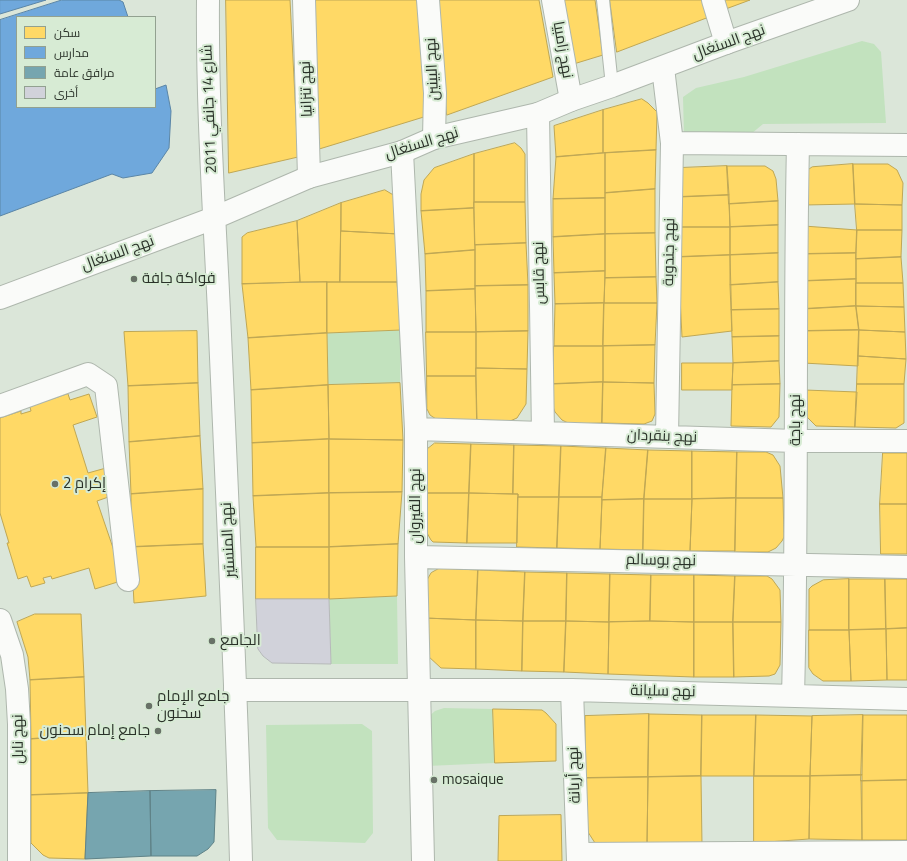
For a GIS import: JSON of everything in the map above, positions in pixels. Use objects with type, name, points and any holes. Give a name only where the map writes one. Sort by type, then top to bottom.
[{"type":"street","name":"شارع 14 جانفي 2011","points":[[208,0],[214,218]]},
{"type":"street","name":"نهج تنزانيا","points":[[304,0],[309,178]]},
{"type":"street","name":"نهج البينين","points":[[428,0],[436,93],[434,138]]},
{"type":"street","name":"نهج زامبيا","points":[[553,0],[571,100]]},
{"type":"street","points":[[713,0],[726,43]]},
{"type":"street","name":"نهج السنغال","points":[[0,298],[214,218],[309,178],[402,152],[434,138],[538,114],[571,100],[663,68],[726,43],[808,7],[848,0]]},
{"type":"street","name":"نهج جندوبة","points":[[663,68],[672,143],[667,437]]},
{"type":"street","name":"نهج قابس","points":[[538,114],[543,433]]},
{"type":"street","points":[[672,143],[907,145]]},
{"type":"street","name":"نهج باجة","points":[[793,696],[796,563],[795,278],[798,144]]},
{"type":"street","name":"نهج القيروان","points":[[402,152],[416,430],[416,557],[424,861]]},
{"type":"street","name":"نهج المنستير","points":[[214,218],[236,690],[241,861]]},
{"type":"street","points":[[0,406],[88,374],[106,386],[128,580]]},
{"type":"street","name":"نهج بنقردان","points":[[416,430],[796,441],[907,441]]},
{"type":"street","name":"نهج بوسالم","points":[[416,557],[907,566]]},
{"type":"street","name":"نهج نابل","points":[[0,620],[12,655],[17,689],[19,724],[19,861]]},
{"type":"street","name":"نهج سليانة","points":[[236,690],[572,690],[907,699]]},
{"type":"street","name":"نهج أريانة","points":[[572,690],[578,857]]},
{"type":"street","points":[[578,857],[907,852]]},
{"type":"lane","points":[[603,0],[612,86]]},
{"type":"green space","points":[[862,41],[874,44],[881,52],[886,123],[763,124],[745,139],[684,135],[683,97],[696,88],[744,77]]},
{"type":"green space","points":[[401,330],[400,383],[328,385],[327,333]]},
{"type":"green space","points":[[397,596],[398,664],[331,664],[329,599]]},
{"type":"green space","points":[[444,708],[493,709],[495,763],[427,766],[427,718],[435,711]]},
{"type":"green space","points":[[362,724],[372,731],[373,833],[365,843],[277,840],[268,828],[266,725]]},
{"type":"building: سكن","points":[[226,0],[290,0],[298,157],[229,173]]},
{"type":"building: سكن","points":[[312,0],[417,0],[427,116],[316,150]]},
{"type":"building: سكن","points":[[436,0],[539,0],[553,77],[447,115]]},
{"type":"building: سكن","points":[[557,0],[595,0],[603,55],[567,66]]},
{"type":"building: سكن","points":[[610,0],[703,0],[709,17],[617,52]]},
{"type":"building: سكن","points":[[720,0],[750,0],[723,10]]},
{"type":"building: سكن","points":[[642,99],[657,112],[656,150],[603,153],[603,110]]},
{"type":"building: سكن","points":[[603,110],[603,153],[556,157],[554,126]]},
{"type":"building: سكن","points":[[515,143],[525,154],[525,202],[474,202],[474,154]]},
{"type":"building: سكن","points":[[656,150],[655,189],[605,193],[605,153]]},
{"type":"building: سكن","points":[[605,153],[605,198],[553,199],[556,157]]},
{"type":"building: سكن","points":[[474,154],[474,208],[421,211],[421,194],[424,180],[434,168]]},
{"type":"building: سكن","points":[[853,164],[888,164],[897,170],[903,183],[902,205],[855,204]]},
{"type":"building: سكن","points":[[853,164],[855,204],[804,205],[806,171],[812,167]]},
{"type":"building: سكن","points":[[727,166],[765,166],[773,171],[776,179],[778,201],[729,204]]},
{"type":"building: سكن","points":[[727,166],[729,195],[679,197],[679,168]]},
{"type":"building: سكن","points":[[655,189],[655,233],[605,234],[605,193]]},
{"type":"building: سكن","points":[[385,190],[395,196],[399,234],[341,231],[341,203]]},
{"type":"building: سكن","points":[[729,195],[730,227],[679,227],[679,197]]},
{"type":"building: سكن","points":[[605,198],[605,234],[553,237],[553,199]]},
{"type":"building: سكن","points":[[778,201],[778,225],[730,227],[729,204]]},
{"type":"building: سكن","points":[[474,202],[525,202],[526,243],[475,245]]},
{"type":"building: سكن","points":[[341,203],[340,282],[300,282],[297,221]]},
{"type":"building: سكن","points":[[855,204],[902,205],[902,230],[857,230]]},
{"type":"building: سكن","points":[[474,208],[475,250],[425,254],[421,211]]},
{"type":"building: سكن","points":[[297,221],[300,282],[242,284],[242,237],[247,233]]},
{"type":"building: سكن","points":[[778,225],[778,253],[730,255],[730,227]]},
{"type":"building: سكن","points":[[804,226],[857,230],[856,253],[804,254]]},
{"type":"building: سكن","points":[[679,227],[730,227],[730,255],[678,257]]},
{"type":"building: سكن","points":[[857,230],[902,230],[901,257],[856,259]]},
{"type":"building: سكن","points":[[341,231],[399,234],[397,282],[340,282]]},
{"type":"building: سكن","points":[[655,233],[656,277],[605,278],[605,234]]},
{"type":"building: سكن","points":[[605,234],[605,271],[554,273],[553,237]]},
{"type":"building: سكن","points":[[526,243],[528,285],[475,286],[475,245]]},
{"type":"building: سكن","points":[[475,250],[475,289],[426,291],[425,254]]},
{"type":"building: سكن","points":[[778,253],[778,282],[730,285],[730,255]]},
{"type":"building: سكن","points":[[856,253],[856,279],[804,281],[804,254]]},
{"type":"building: سكن","points":[[730,255],[732,331],[682,337],[678,257]]},
{"type":"building: سكن","points":[[901,257],[903,283],[856,283],[856,259]]},
{"type":"building: سكن","points":[[605,271],[604,303],[555,304],[554,273]]},
{"type":"building: سكن","points":[[656,277],[657,303],[604,303],[605,278]]},
{"type":"building: سكن","points":[[856,279],[856,306],[803,309],[804,281]]},
{"type":"building: سكن","points":[[327,282],[327,333],[248,338],[242,284]]},
{"type":"building: سكن","points":[[327,282],[397,282],[401,330],[327,333]]},
{"type":"building: سكن","points":[[778,282],[779,309],[731,310],[730,285]]},
{"type":"building: سكن","points":[[856,283],[903,283],[904,307],[856,306]]},
{"type":"building: سكن","points":[[528,285],[528,331],[476,332],[475,286]]},
{"type":"building: سكن","points":[[475,289],[476,332],[426,332],[426,291]]},
{"type":"building: سكن","points":[[604,303],[657,303],[655,345],[603,346]]},
{"type":"building: سكن","points":[[604,303],[603,346],[554,346],[555,304]]},
{"type":"building: سكن","points":[[856,306],[904,307],[905,332],[859,330]]},
{"type":"building: سكن","points":[[856,306],[859,330],[803,331],[803,309]]},
{"type":"building: سكن","points":[[779,309],[779,336],[732,337],[731,310]]},
{"type":"building: سكن","points":[[859,330],[905,332],[906,359],[858,356]]},
{"type":"building: سكن","points":[[859,330],[858,366],[803,363],[803,331]]},
{"type":"building: سكن","points":[[197,331],[198,383],[128,386],[124,332]]},
{"type":"building: سكن","points":[[528,331],[527,369],[476,368],[476,332]]},
{"type":"building: سكن","points":[[426,332],[476,332],[476,376],[427,376]]},
{"type":"building: سكن","points":[[327,333],[328,385],[251,390],[248,338]]},
{"type":"building: سكن","points":[[779,336],[779,361],[733,363],[732,337]]},
{"type":"building: سكن","points":[[655,345],[654,383],[603,382],[603,346]]},
{"type":"building: سكن","points":[[554,346],[603,346],[603,382],[553,384]]},
{"type":"building: سكن","points":[[858,356],[906,359],[904,384],[857,384]]},
{"type":"building: سكن","points":[[779,361],[780,384],[732,385],[733,363]]},
{"type":"building: سكن","points":[[682,363],[733,363],[732,390],[682,390]]},
{"type":"building: سكن","points":[[476,368],[527,369],[526,404],[517,418],[510,421],[477,420]]},
{"type":"building: سكن","points":[[427,376],[476,376],[477,420],[436,419],[430,415],[427,409]]},
{"type":"building: سكن","points":[[603,382],[602,423],[570,424],[562,420],[555,412],[553,407],[553,384]]},
{"type":"building: سكن","points":[[603,382],[654,383],[655,414],[652,421],[644,424],[602,423]]},
{"type":"building: سكن","points":[[198,383],[200,436],[129,442],[128,386]]},
{"type":"building: سكن","points":[[400,383],[403,440],[329,439],[328,385]]},
{"type":"building: سكن","points":[[780,384],[779,417],[771,427],[731,426],[732,385]]},
{"type":"building: سكن","points":[[857,384],[904,384],[904,423],[896,428],[855,427]]},
{"type":"building: سكن","points":[[328,385],[329,439],[252,443],[251,390]]},
{"type":"building: سكن","points":[[805,390],[857,392],[855,427],[816,426],[807,417]]},
{"type":"building: سكن","name":"إكرام 2","points":[[68,394],[70,400],[89,394],[97,417],[73,425],[88,473],[106,468],[114,495],[97,501],[124,580],[95,589],[89,568],[52,579],[51,576],[43,578],[45,583],[31,587],[27,576],[18,579],[0,513],[0,418],[21,411],[21,414],[31,411],[30,407]]},
{"type":"building: سكن","points":[[200,436],[203,489],[131,494],[129,442]]},
{"type":"building: سكن","points":[[329,439],[329,493],[253,496],[252,443]]},
{"type":"building: سكن","points":[[329,439],[403,440],[402,492],[329,493]]},
{"type":"building: سكن","points":[[435,443],[471,444],[469,493],[426,493],[425,451]]},
{"type":"building: سكن","points":[[471,444],[514,445],[513,494],[469,493]]},
{"type":"building: سكن","points":[[514,445],[561,446],[559,497],[518,497],[518,494],[513,494]]},
{"type":"building: سكن","points":[[561,446],[606,448],[602,497],[559,497]]},
{"type":"building: سكن","points":[[606,448],[648,450],[644,499],[602,500]]},
{"type":"building: سكن","points":[[648,450],[692,451],[692,499],[644,499]]},
{"type":"building: سكن","points":[[692,451],[737,452],[736,498],[692,499]]},
{"type":"building: سكن","points":[[737,452],[766,452],[773,455],[780,466],[783,498],[736,498]]},
{"type":"building: سكن","points":[[883,453],[907,453],[907,504],[880,504]]},
{"type":"building: سكن","points":[[203,489],[203,544],[131,547],[131,494]]},
{"type":"building: سكن","points":[[402,492],[398,544],[329,547],[329,493]]},
{"type":"building: سكن","points":[[329,493],[329,547],[256,547],[253,496]]},
{"type":"building: سكن","points":[[426,493],[469,493],[467,543],[433,542],[431,540],[427,533]]},
{"type":"building: سكن","points":[[469,493],[518,494],[517,543],[467,543]]},
{"type":"building: سكن","points":[[518,497],[559,497],[557,548],[517,547]]},
{"type":"building: سكن","points":[[559,497],[602,497],[600,549],[557,548]]},
{"type":"building: سكن","points":[[736,498],[735,551],[690,551],[692,499]]},
{"type":"building: سكن","points":[[736,498],[783,498],[784,537],[776,548],[768,552],[735,552]]},
{"type":"building: سكن","points":[[644,499],[643,550],[600,549],[602,500]]},
{"type":"building: سكن","points":[[644,499],[692,499],[690,551],[643,550]]},
{"type":"building: سكن","points":[[880,504],[907,504],[907,554],[881,554]]},
{"type":"building: سكن","points":[[203,544],[206,596],[134,603],[131,547]]},
{"type":"building: سكن","points":[[398,544],[397,596],[329,599],[329,547]]},
{"type":"building: سكن","points":[[256,547],[329,547],[329,599],[256,599]]},
{"type":"building: سكن","points":[[440,568],[478,570],[476,620],[424,618],[424,585],[431,573]]},
{"type":"building: سكن","points":[[478,570],[525,572],[523,621],[476,620]]},
{"type":"building: سكن","points":[[525,572],[567,573],[566,621],[523,621]]},
{"type":"building: سكن","points":[[567,573],[610,574],[609,622],[566,621]]},
{"type":"building: سكن","points":[[610,574],[651,575],[650,621],[609,622]]},
{"type":"building: سكن","points":[[651,575],[694,575],[694,622],[650,621]]},
{"type":"building: سكن","points":[[694,575],[735,576],[733,622],[694,622]]},
{"type":"building: سكن","points":[[735,576],[767,576],[772,579],[780,590],[781,622],[733,622]]},
{"type":"building: سكن","points":[[849,579],[849,630],[809,630],[809,589],[823,580]]},
{"type":"building: سكن","points":[[849,579],[885,579],[886,629],[849,630]]},
{"type":"building: سكن","points":[[885,579],[907,579],[907,628],[886,629]]},
{"type":"building: سكن","points":[[35,614],[81,614],[84,677],[30,680],[28,657],[17,622]]},
{"type":"building: سكن","points":[[424,618],[476,620],[476,669],[441,668],[428,656]]},
{"type":"building: سكن","points":[[476,620],[523,621],[522,671],[476,669]]},
{"type":"building: سكن","points":[[523,621],[566,621],[564,672],[522,671]]},
{"type":"building: سكن","points":[[566,621],[609,622],[608,674],[564,672]]},
{"type":"building: سكن","points":[[609,622],[694,622],[694,677],[608,674]]},
{"type":"building: سكن","points":[[694,622],[733,622],[734,677],[694,677]]},
{"type":"building: سكن","points":[[733,622],[781,622],[780,665],[775,674],[769,676],[734,677]]},
{"type":"building: سكن","points":[[907,628],[907,680],[887,680],[886,629]]},
{"type":"building: سكن","points":[[886,629],[887,680],[851,681],[849,630]]},
{"type":"building: سكن","points":[[809,630],[849,630],[851,681],[823,681],[813,674],[809,668]]},
{"type":"building: سكن","points":[[84,677],[86,735],[31,739],[30,680]]},
{"type":"building: سكن","points":[[493,709],[542,710],[546,713],[556,724],[556,761],[495,763]]},
{"type":"building: سكن","points":[[649,714],[702,715],[701,776],[648,777]]},
{"type":"building: سكن","points":[[649,714],[648,777],[585,778],[585,716]]},
{"type":"building: سكن","points":[[702,715],[756,715],[754,776],[701,776]]},
{"type":"building: سكن","points":[[756,715],[812,716],[810,776],[754,776]]},
{"type":"building: سكن","points":[[863,715],[907,715],[907,780],[861,781]]},
{"type":"building: سكن","points":[[863,715],[862,775],[810,776],[812,716]]},
{"type":"building: سكن","points":[[86,735],[88,793],[31,795],[31,739]]},
{"type":"building: سكن","points":[[862,775],[862,840],[809,839],[810,776]]},
{"type":"building: سكن","points":[[701,776],[702,845],[647,844],[648,777]]},
{"type":"building: سكن","points":[[754,776],[810,776],[809,839],[754,843]]},
{"type":"building: سكن","points":[[648,777],[647,844],[600,845],[595,843],[586,829],[585,778]]},
{"type":"building: سكن","points":[[907,780],[907,840],[862,840],[861,781]]},
{"type":"building: سكن","points":[[88,793],[85,859],[49,858],[43,855],[31,843],[31,795]]},
{"type":"building: سكن","points":[[561,815],[562,861],[498,861],[499,816]]},
{"type":"building: مدارس","points":[[0,0],[46,0],[0,14]]},
{"type":"building: مدارس","points":[[62,0],[119,0],[123,2],[128,16],[16,16],[16,108],[156,108],[156,89],[166,85],[171,111],[169,148],[152,173],[123,178],[112,174],[0,216],[0,20]]},
{"type":"building: مرافق عامة","points":[[216,790],[214,842],[208,849],[197,856],[151,856],[150,791]]},
{"type":"building: مرافق عامة","points":[[150,791],[151,856],[85,859],[88,793]]},
{"type":"building: أخرى","points":[[256,599],[329,599],[331,664],[272,663],[263,656],[258,649]]},
{"type":"place","name":"فواكة جافة","points":[[134,279]]},
{"type":"place","name":"إكرام 2","points":[[55,484]]},
{"type":"place","name":"الجامع","points":[[212,641]]},
{"type":"place","name":"جامع الإمام سحنون","points":[[149,706]]},
{"type":"place","name":"جامع إمام سحنون","points":[[158,731]]},
{"type":"place","name":"mosaique","points":[[434,780]]}]
